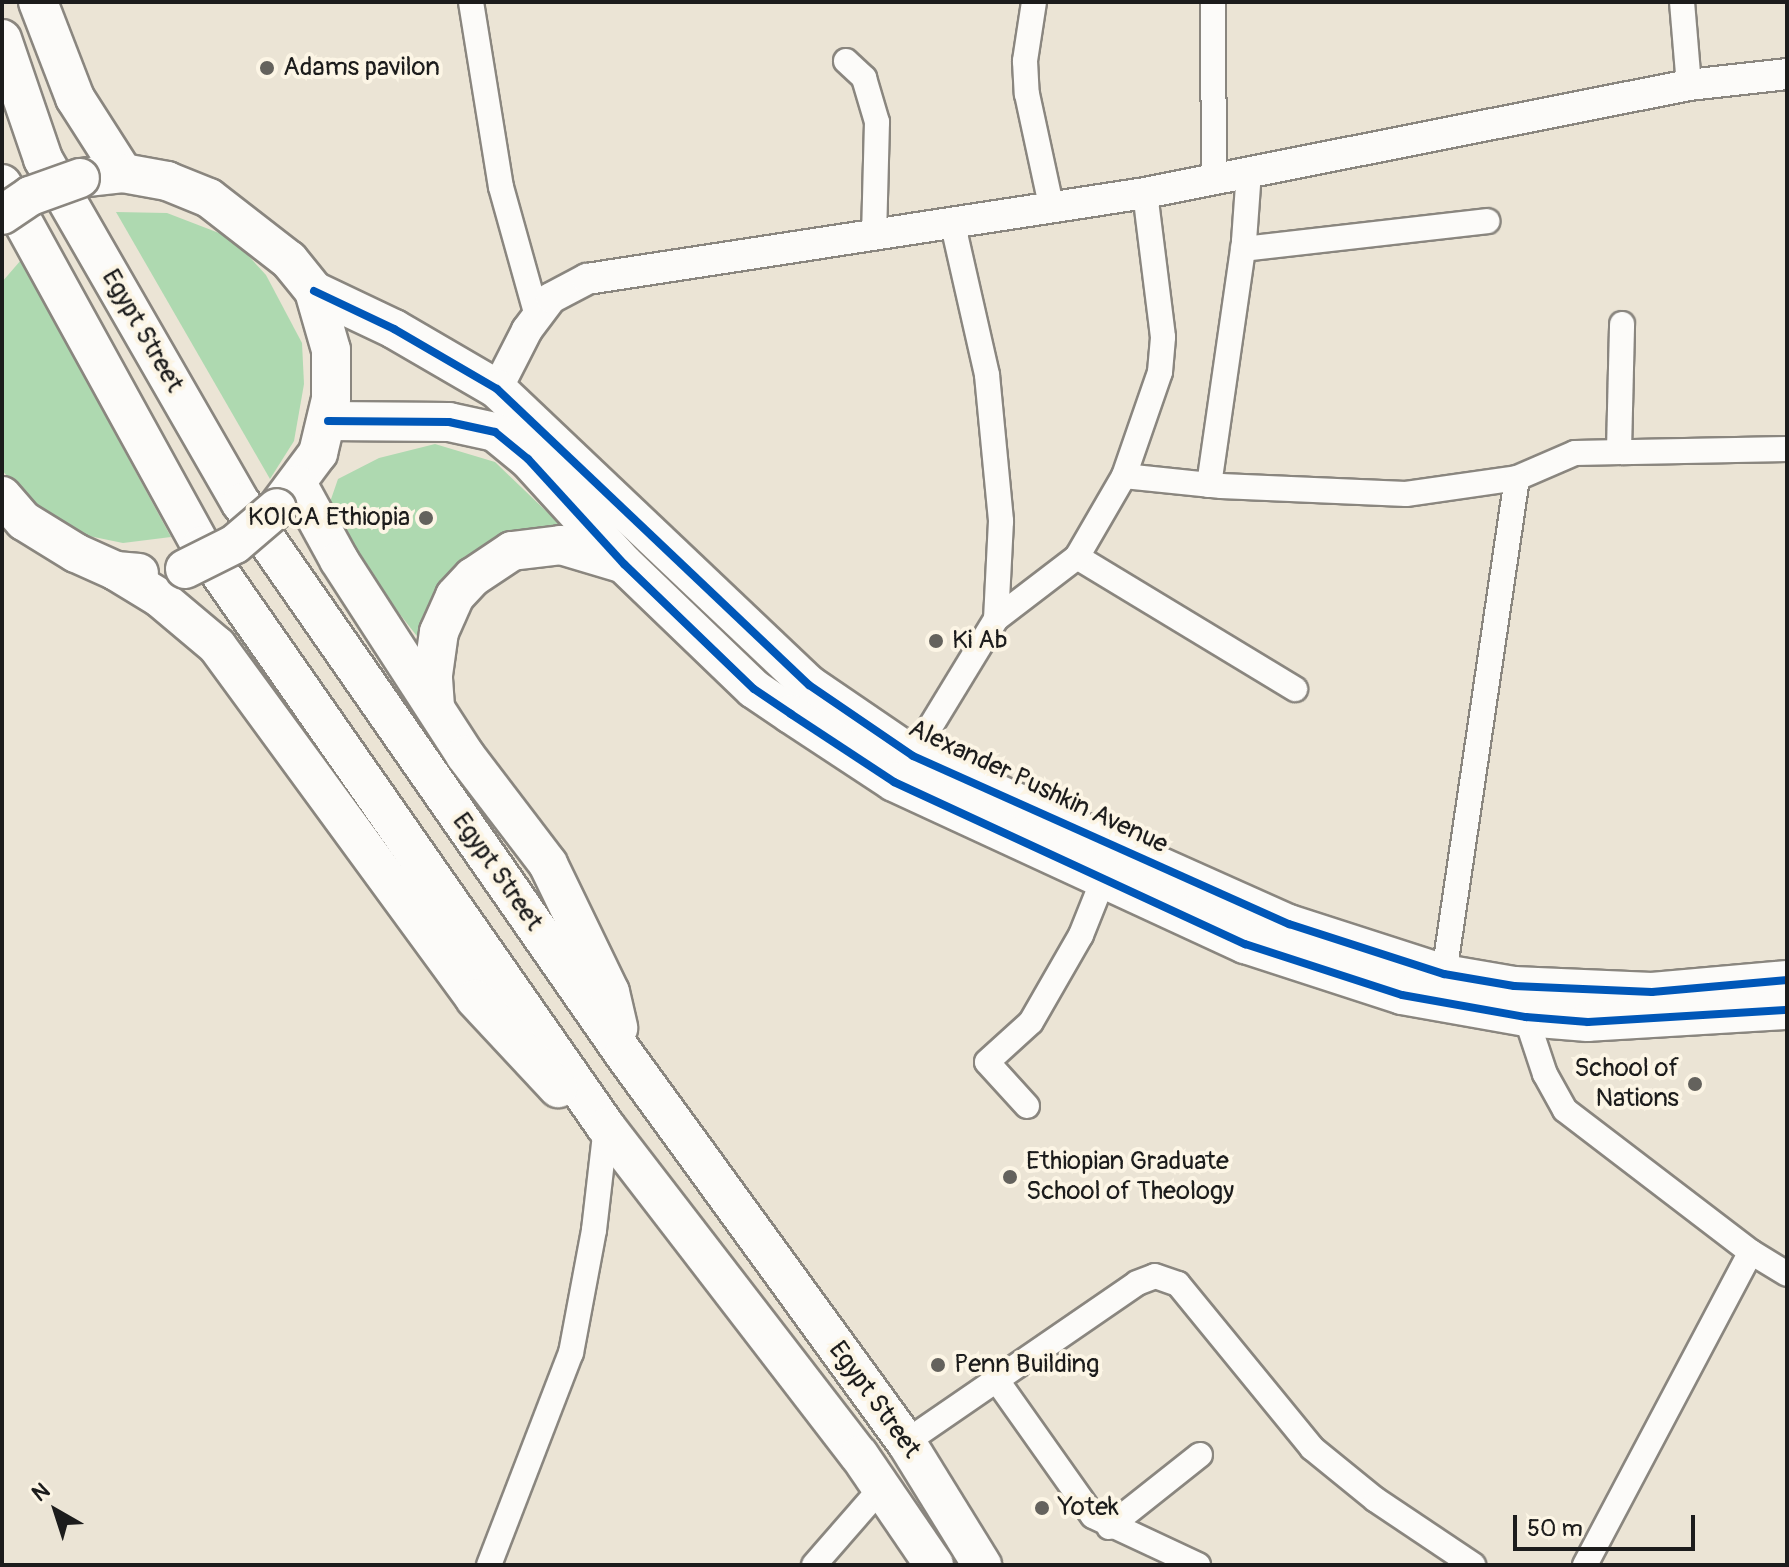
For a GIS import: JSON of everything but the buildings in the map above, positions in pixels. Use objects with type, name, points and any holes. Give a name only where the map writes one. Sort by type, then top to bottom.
[{"type":"main road","points":[[38,2],[75,98],[123,173]]},
{"type":"main road","name":"Egypt Street","points":[[2,39],[43,159],[241,503],[624,1054],[906,1442],[982,1565]]},
{"type":"main road","points":[[2,215],[30,196],[80,178],[123,173],[167,181],[209,198],[289,260],[314,291],[331,350],[328,421],[318,453],[287,496],[235,544],[185,569],[159,576],[116,571]]},
{"type":"main road","name":"Egypt Street","points":[[2,184],[201,546],[603,1121],[882,1487],[934,1565]]},
{"type":"main road","name":"Alexander Pushkin Avenue","points":[[314,291],[394,329],[497,389],[809,685],[904,769],[1402,995],[1526,1017],[1588,1022],[1787,1010]]},
{"type":"main road","name":"Alexander Pushkin Avenue","points":[[328,421],[449,422],[495,432],[528,459],[624,564],[754,689],[1103,880],[1285,940],[1514,986],[1652,992],[1787,980]]},
{"type":"main road","points":[[2,496],[24,521],[160,598],[217,646],[475,999],[551,1083],[603,1121]]},
{"type":"main road","points":[[287,496],[339,560],[435,707],[548,864],[574,912],[610,992],[624,1054]]},
{"type":"main road","points":[[435,707],[439,632],[455,596],[473,577],[512,551],[561,545],[624,564]]},
{"type":"street","points":[[471,2],[501,187],[537,316]]},
{"type":"street","points":[[1034,2],[1025,61],[1027,94],[1051,205]]},
{"type":"street","points":[[1213,2],[1214,179]]},
{"type":"street","points":[[1682,2],[1689,85]]},
{"type":"street","points":[[846,61],[864,78],[877,122],[874,236]]},
{"type":"street","points":[[497,389],[537,316],[564,288],[587,279],[953,225],[1051,205],[1145,193],[1689,85],[1787,74]]},
{"type":"street","points":[[1209,485],[1243,249],[1249,172]]},
{"type":"street","points":[[904,769],[996,619],[1077,557],[1124,476],[1160,372],[1163,337],[1145,193]]},
{"type":"street","points":[[1243,249],[1487,221]]},
{"type":"street","points":[[953,225],[987,375],[1001,521],[996,619]]},
{"type":"street","points":[[1619,450],[1622,324]]},
{"type":"street","points":[[1124,476],[1209,485],[1406,494],[1517,478],[1575,453],[1787,449]]},
{"type":"street","points":[[1444,974],[1517,478]]},
{"type":"street","points":[[1077,557],[1295,689]]},
{"type":"street","points":[[1027,1106],[987,1062],[1031,1022],[1081,935],[1103,880]]},
{"type":"street","points":[[1526,1017],[1545,1074],[1565,1110],[1751,1252],[1787,1274]]},
{"type":"street","points":[[489,1565],[571,1353],[603,1121]]},
{"type":"street","points":[[1585,1565],[1751,1252]]},
{"type":"street","points":[[906,1442],[998,1382],[1137,1283],[1155,1276],[1178,1284],[1312,1448],[1376,1500],[1473,1565]]},
{"type":"street","points":[[998,1382],[1093,1516],[1109,1527],[1198,1565]]},
{"type":"street","points":[[1109,1527],[1200,1455]]},
{"type":"street","points":[[814,1565],[882,1487]]},
{"type":"green space","points":[[116,212],[167,213],[232,238],[266,275],[302,343],[304,384],[294,441],[270,479]]},
{"type":"green space","points":[[21,260],[171,537],[123,543],[84,535],[29,503],[2,470],[2,282]]},
{"type":"green space","points":[[435,444],[495,462],[570,534],[535,533],[427,649],[349,549],[329,505],[338,479],[379,458]]},
{"type":"cycle path","points":[[314,291],[394,329],[497,389],[809,685],[913,756],[1289,924],[1444,974],[1514,986],[1652,992],[1787,980]]},
{"type":"cycle path","points":[[328,421],[449,422],[495,432],[528,459],[624,564],[754,689],[894,782],[1245,944],[1402,995],[1526,1017],[1588,1022],[1787,1010]]},
{"type":"place","name":"Adams pavilon","points":[[267,68]]},
{"type":"place","name":"KOICA Ethiopia","points":[[426,518]]},
{"type":"place","name":"Ki Ab","points":[[936,641]]},
{"type":"place","name":"School of Nations","points":[[1695,1084]]},
{"type":"place","name":"Ethiopian Graduate School of Theology","points":[[1010,1177]]},
{"type":"place","name":"Penn Building","points":[[938,1365]]},
{"type":"place","name":"Yotek","points":[[1042,1508]]}]
